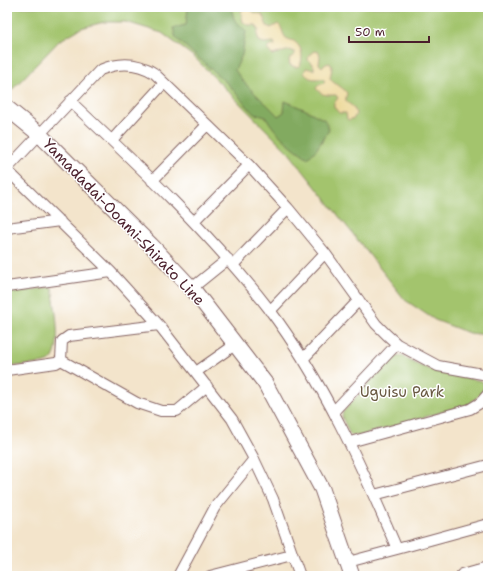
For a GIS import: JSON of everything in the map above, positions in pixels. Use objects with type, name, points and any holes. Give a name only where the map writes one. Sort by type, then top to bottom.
[{"type":"main road","name":"Yamadadai-Ooami-Shirato Line","points":[[7,108],[39,134],[151,245],[192,288],[236,344],[265,383],[322,489],[350,569]]},
{"type":"street","points":[[300,576],[273,499],[254,459],[232,420],[159,325],[111,272],[7,170],[39,134],[100,70],[121,64],[132,64],[146,68],[154,73],[249,165],[288,208],[325,253],[376,324],[397,344],[438,366],[488,375]]},
{"type":"street","points":[[112,140],[164,83]]},
{"type":"street","points":[[70,101],[194,221],[270,311],[303,359],[334,410],[374,495],[396,549]]},
{"type":"street","points":[[152,180],[207,125]]},
{"type":"street","points":[[194,221],[249,165]]},
{"type":"street","points":[[192,288],[230,262],[288,208]]},
{"type":"street","points":[[7,228],[60,221]]},
{"type":"street","points":[[270,311],[325,253]]},
{"type":"street","points":[[7,287],[111,272]]},
{"type":"street","points":[[303,359],[359,300]]},
{"type":"street","points":[[61,360],[62,341],[69,336],[159,325]]},
{"type":"street","points":[[196,372],[236,344]]},
{"type":"street","points":[[334,410],[397,344]]},
{"type":"street","points":[[7,370],[56,363],[61,360]]},
{"type":"street","points":[[61,360],[138,403],[161,411],[177,411],[207,386]]},
{"type":"street","points":[[350,442],[470,409],[480,403],[488,394]]},
{"type":"street","points":[[178,576],[215,508],[254,459]]},
{"type":"street","points":[[374,495],[488,465]]},
{"type":"street","points":[[350,569],[396,549],[488,524]]},
{"type":"street","points":[[210,576],[292,554]]},
{"type":"street","points":[[463,576],[488,569]]},
{"type":"green space","points":[[7,7],[488,7],[488,335],[469,333],[435,320],[405,300],[289,153],[194,57],[162,33],[126,22],[104,22],[81,28],[59,41],[7,95]]},
{"type":"green space","points":[[188,7],[231,7],[234,19],[246,31],[242,55],[235,70],[244,83],[278,116],[284,112],[285,101],[325,120],[329,130],[316,150],[308,158],[279,135],[266,117],[254,114],[229,85],[176,38],[173,28],[186,25]]},
{"type":"green space","points":[[52,287],[57,327],[56,349],[53,357],[48,362],[44,363],[7,367],[7,293]]},
{"type":"green space","name":"Uguisu Park","points":[[402,356],[420,366],[451,375],[482,381],[484,385],[483,391],[470,404],[359,436],[350,435],[342,417],[343,412],[392,357]]},
{"type":"sand","points":[[244,8],[249,8],[255,13],[262,14],[267,26],[271,28],[278,24],[286,38],[298,44],[302,56],[300,66],[295,67],[290,65],[289,59],[295,54],[295,52],[290,50],[272,55],[267,49],[275,45],[274,42],[264,43],[259,41],[257,34],[259,30],[256,25],[248,25],[243,22],[241,12]]},
{"type":"sand","points":[[314,51],[319,52],[319,64],[322,67],[330,63],[332,67],[330,79],[347,93],[346,101],[355,109],[356,114],[354,118],[349,120],[347,119],[346,113],[339,113],[334,107],[334,103],[338,98],[336,95],[324,94],[318,91],[316,88],[324,83],[325,81],[323,79],[313,79],[306,76],[304,73],[306,68],[314,70],[314,66],[308,60],[309,55]]}]
